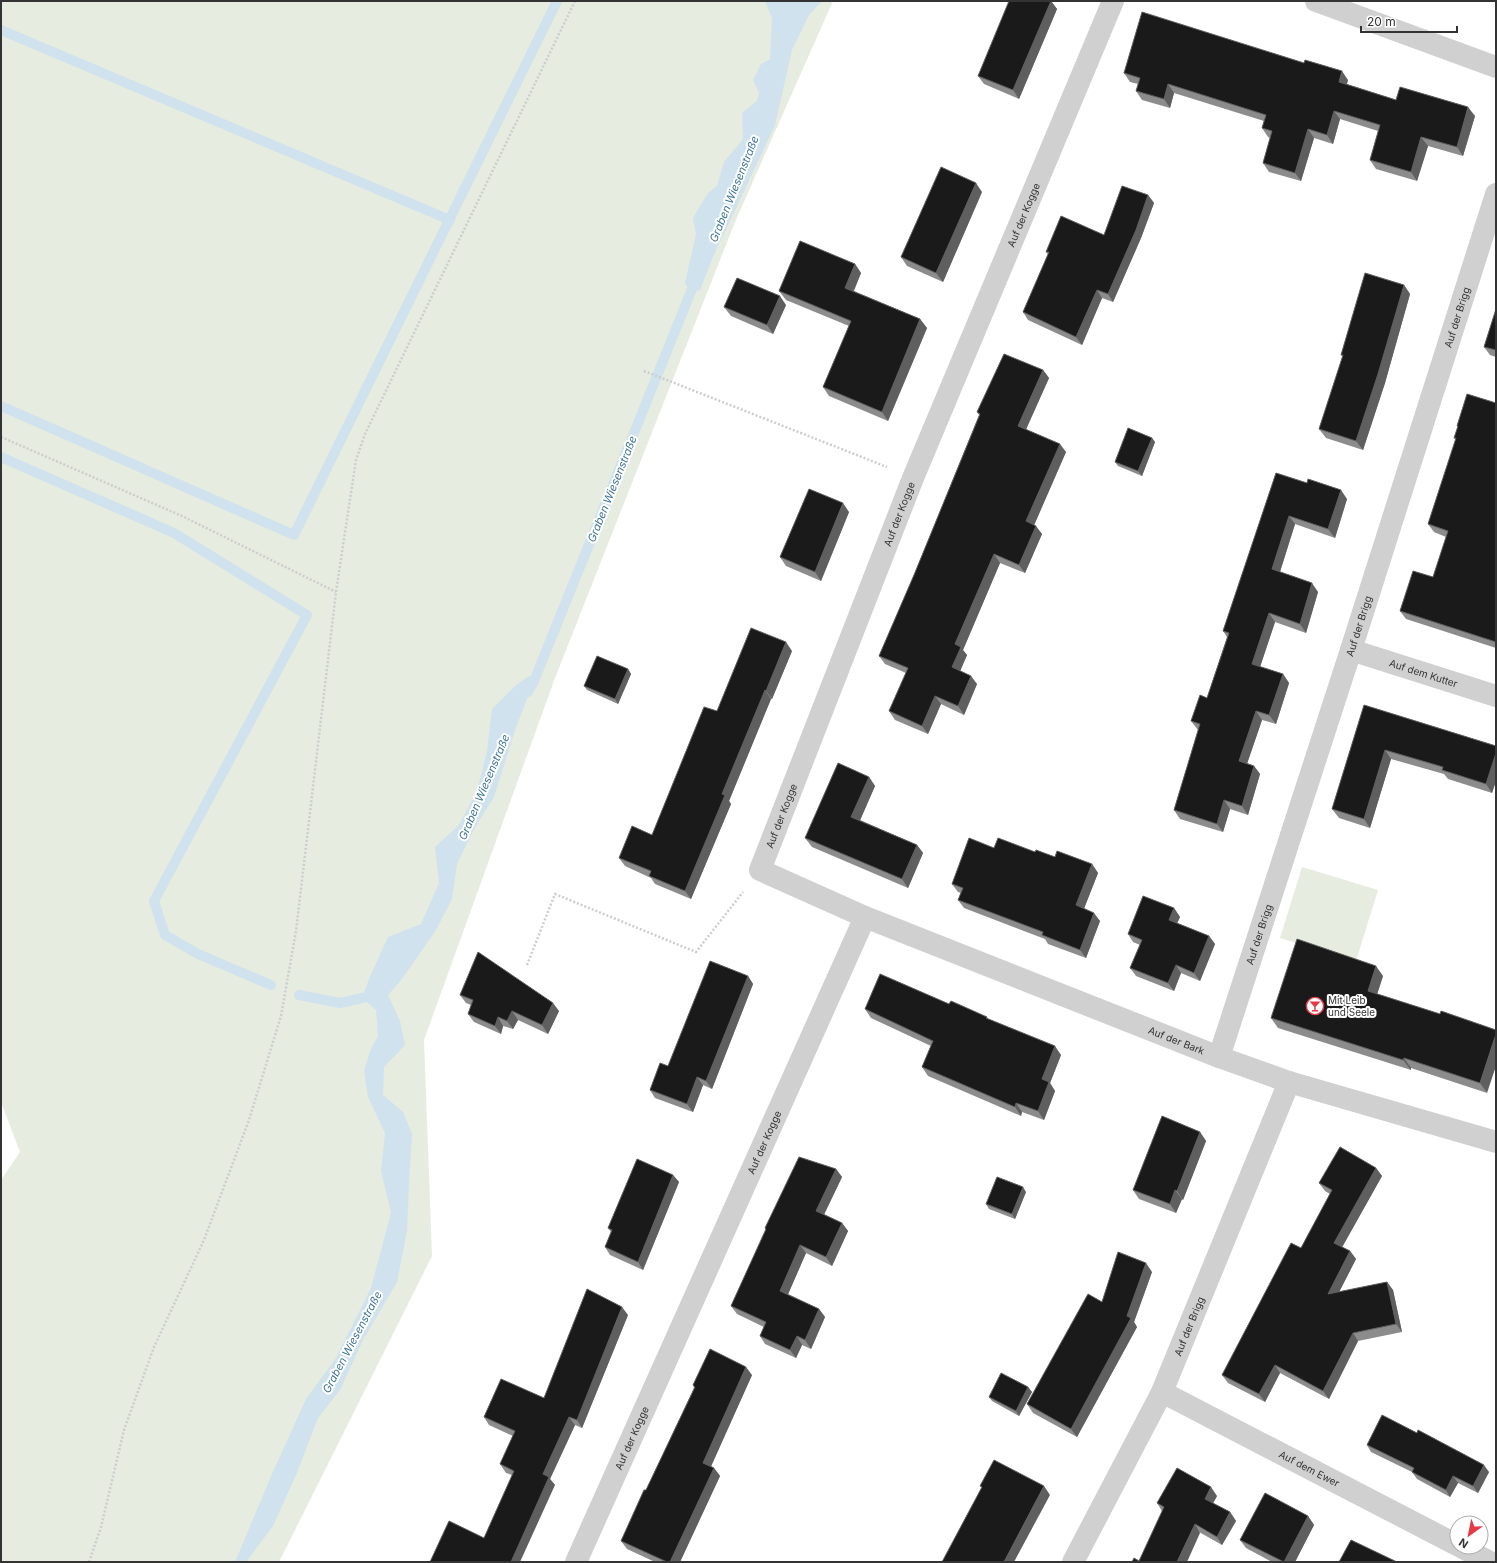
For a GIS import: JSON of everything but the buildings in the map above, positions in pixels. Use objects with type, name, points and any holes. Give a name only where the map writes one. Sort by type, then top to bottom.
[{"type":"street","name":"Auf der Kogge","points":[[760,870],[913,478],[1113,1]]},
{"type":"street","points":[[1316,1],[1496,67]]},
{"type":"street","name":"Auf der Brigg","points":[[1219,1057],[1351,650],[1496,194]]},
{"type":"street","name":"Auf dem Kutter","points":[[1351,650],[1496,696]]},
{"type":"street","points":[[760,870],[865,918]]},
{"type":"street","name":"Auf der Kogge","points":[[576,1562],[865,918]]},
{"type":"street","name":"Auf der Bark","points":[[865,918],[1219,1057],[1290,1082],[1496,1142]]},
{"type":"street","name":"Auf der Brigg","points":[[1074,1562],[1162,1392],[1290,1082]]},
{"type":"street","name":"Auf dem Ewer","points":[[1162,1392],[1449,1541]]},
{"type":"street","points":[[1476,1555],[1490,1562]]},
{"type":"path","points":[[89,1562],[102,1527],[124,1430],[154,1347],[207,1233],[249,1120],[281,1016],[296,931],[336,592],[356,460],[365,434],[575,1]]},
{"type":"path","points":[[644,372],[913,478]]},
{"type":"path","points":[[1,437],[182,516],[336,592]]},
{"type":"path","points":[[527,965],[555,894],[696,952],[760,870]]},
{"type":"shaded area","points":[[1,1],[833,1],[735,222],[555,678],[424,1040],[432,1256],[279,1562],[1,1562],[1,1180],[20,1152],[1,1102]]},
{"type":"shaded area","points":[[1302,867],[1378,890],[1356,961],[1280,938]]},
{"type":"water","points":[[765,1],[822,1],[809,15],[792,50],[775,125],[713,257],[700,290],[691,292],[685,283],[696,234],[693,218],[708,193],[717,186],[724,162],[743,139],[742,113],[757,101],[759,93],[753,80],[761,64],[770,59],[772,18]]},
{"type":"water","points":[[529,676],[534,681],[515,730],[494,797],[474,829],[457,864],[452,899],[436,930],[402,979],[388,995],[400,1021],[405,1045],[384,1067],[383,1095],[403,1112],[412,1134],[407,1231],[397,1282],[363,1340],[340,1390],[318,1418],[296,1475],[273,1526],[246,1562],[235,1562],[272,1474],[306,1399],[336,1358],[371,1288],[391,1213],[381,1171],[385,1133],[368,1097],[364,1071],[370,1051],[378,1036],[376,1010],[362,998],[388,937],[421,924],[439,883],[435,847],[459,825],[477,791],[487,751],[492,709],[515,686]]},
{"type":"waterway","points":[[1,406],[294,535],[557,1]]},
{"type":"waterway","points":[[1,30],[450,220]]},
{"type":"waterway","name":"Graben Wiesenstraße","points":[[528,692],[534,681],[696,279]]},
{"type":"waterway","points":[[1,457],[174,533],[307,615],[154,901],[165,935],[198,954],[271,985]]},
{"type":"waterway","points":[[299,995],[340,1003],[362,998]]},
{"type":"place","name":"Mit Leib und Seele","points":[[1315,1006]]}]
